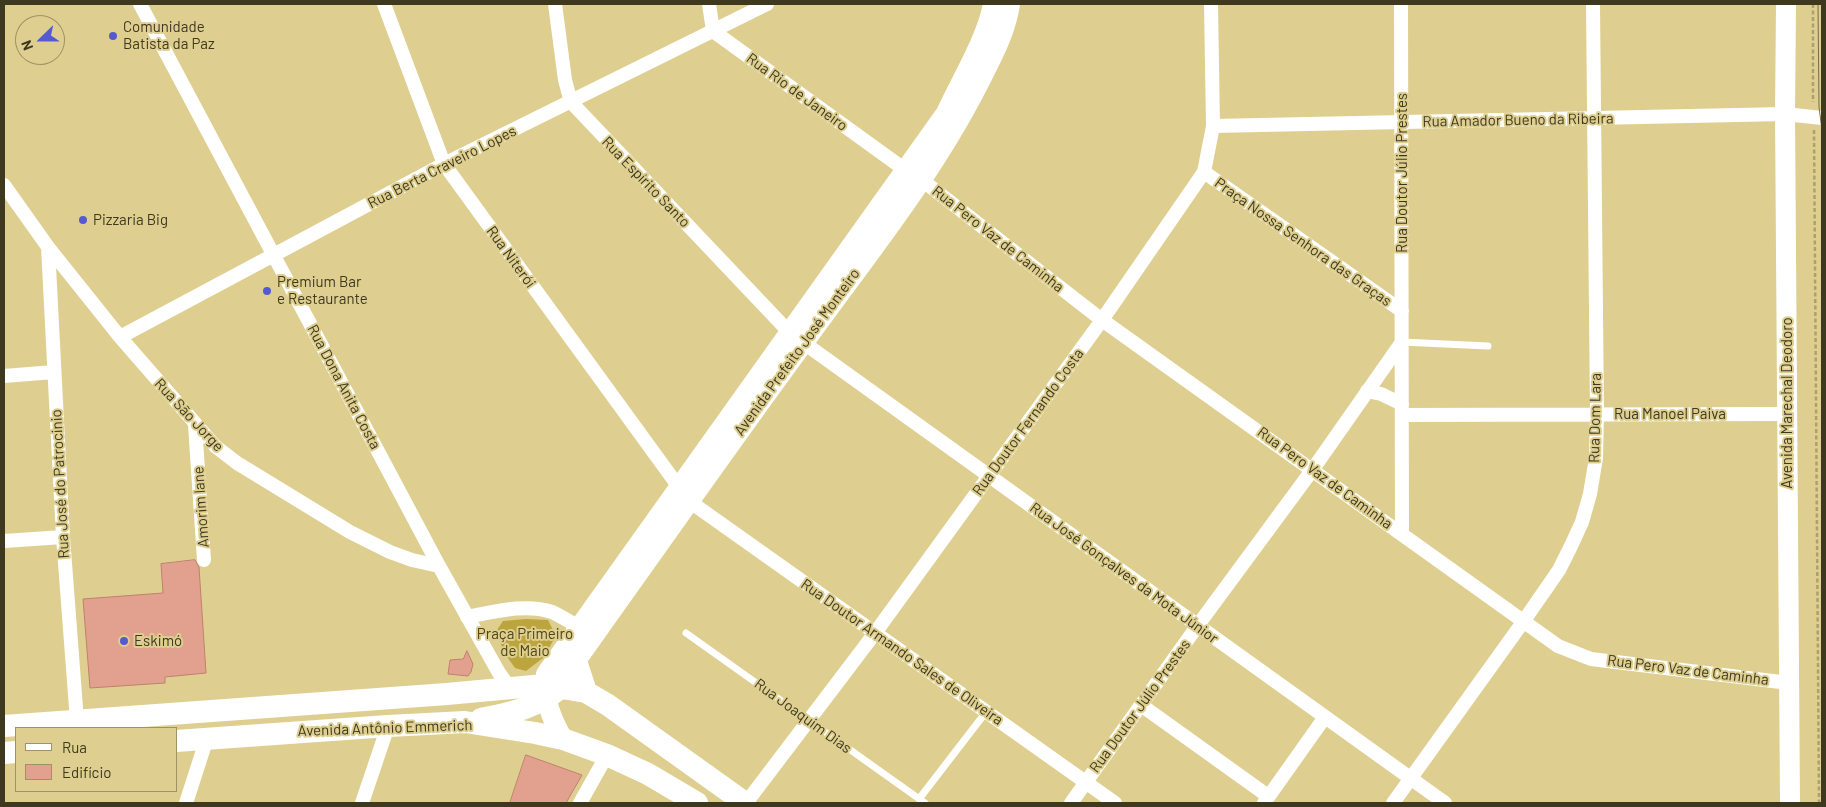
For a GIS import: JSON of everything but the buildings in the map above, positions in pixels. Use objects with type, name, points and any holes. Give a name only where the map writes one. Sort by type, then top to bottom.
[{"type":"main road","name":"Avenida Prefeito José Monteiro","points":[[797,338],[904,169],[946,113],[979,44],[992,12],[993,4]]},
{"type":"main road","name":"Avenida Prefeito José Monteiro","points":[[568,657],[797,338],[922,180],[963,114],[995,51],[1009,13],[1010,4]]},
{"type":"main road","name":"Avenida Marechal Deodoro","points":[[1786,4],[1785,114],[1790,803]]},
{"type":"main road","name":"Avenida Prefeito José Monteiro","points":[[551,691],[568,657],[579,628],[684,495]]},
{"type":"main road","points":[[568,657],[586,692]]},
{"type":"main road","points":[[510,688],[518,700],[518,711]]},
{"type":"main road","name":"Avenida Antônio Emmerich","points":[[4,726],[510,688],[551,691]]},
{"type":"main road","points":[[551,691],[557,728],[563,738]]},
{"type":"main road","points":[[466,722],[518,711],[551,691],[586,692],[634,722],[745,803]]},
{"type":"main road","name":"Avenida Antônio Emmerich","points":[[178,741],[466,722],[563,738],[648,774],[697,803]]},
{"type":"street","name":"Rua Dona Anita Costa","points":[[140,4],[439,566],[499,673],[510,688]]},
{"type":"street","name":"Rua Niterói","points":[[384,4],[444,164],[684,495]]},
{"type":"street","name":"Rua Espírito Santo","points":[[555,4],[565,80],[571,102],[797,338]]},
{"type":"street","points":[[709,4],[713,31]]},
{"type":"street","name":"Rua Berta Craveiro Lopes","points":[[120,337],[444,164],[767,4]]},
{"type":"street","name":"Rua Doutor Fernando Costa","points":[[745,803],[876,634],[1102,320],[1204,172],[1213,126],[1211,4]]},
{"type":"street","name":"Rua Doutor Júlio Prestes","points":[[1401,4],[1402,534]]},
{"type":"street","name":"Rua Dom Lara","points":[[1393,803],[1559,570],[1582,522],[1590,494],[1596,458],[1597,414],[1593,4]]},
{"type":"street","name":"Rua Rio de Janeiro","points":[[713,31],[904,169]]},
{"type":"street","name":"Rua Amador Bueno da Ribeira","points":[[1213,126],[1785,114],[1818,117]]},
{"type":"street","name":"Rua Pero Vaz de Caminha","points":[[904,169],[922,180],[1102,320],[1313,469],[1558,646],[1591,659],[1789,683]]},
{"type":"street","name":"Praça Nossa Senhora das Graças","points":[[1204,172],[1402,311]]},
{"type":"street","name":"Rua São Jorge","points":[[4,185],[48,247],[120,337],[215,446],[237,463],[350,532],[390,552],[412,560],[439,566]]},
{"type":"street","points":[[4,207],[18,204]]},
{"type":"street","name":"Rua José do Patrocinio","points":[[48,247],[63,537],[77,721]]},
{"type":"street","name":"Rua José Gonçalves da Mota Júnior","points":[[797,338],[1445,803]]},
{"type":"street","name":"Rua Doutor Júlio Prestes","points":[[1071,803],[1198,625],[1313,469],[1402,342]]},
{"type":"street","points":[[4,376],[54,372]]},
{"type":"street","points":[[1367,391],[1381,394],[1402,409]]},
{"type":"street","name":"Rua Manoel Paiva","points":[[1402,409],[1597,414],[1787,414]]},
{"type":"street","name":"Amorim lane","points":[[195,424],[204,560]]},
{"type":"street","name":"Rua Doutor Armando Sales de Oliveira","points":[[684,495],[1114,803]]},
{"type":"street","points":[[4,541],[63,537]]},
{"type":"street","points":[[467,617],[520,608],[536,609],[560,616],[579,628]]},
{"type":"street","points":[[1141,705],[1266,800],[1324,717]]},
{"type":"street","points":[[362,803],[388,726]]},
{"type":"street","points":[[186,803],[207,738]]},
{"type":"street","points":[[580,803],[606,755]]},
{"type":"lane","points":[[1402,342],[1488,346]]},
{"type":"lane","name":"Rua Joaquim Dias","points":[[686,633],[922,801],[986,712]]},
{"type":"path","points":[[1813,4],[1818,117],[1819,803]]},
{"type":"green space","name":"Praça Primeiro de Maio","points":[[548,620],[556,636],[543,658],[526,671],[515,668],[503,651],[497,630],[503,621]]},
{"type":"tram line","points":[[1818,4],[1819,107],[1822,130]]},
{"type":"place","name":"Comunidade Batista da Paz","points":[[113,36]]},
{"type":"place","name":"Pizzaria Big","points":[[83,220]]},
{"type":"place","name":"Premium Bar e Restaurante","points":[[267,291]]},
{"type":"place","name":"Eskimó","points":[[124,641]]}]
